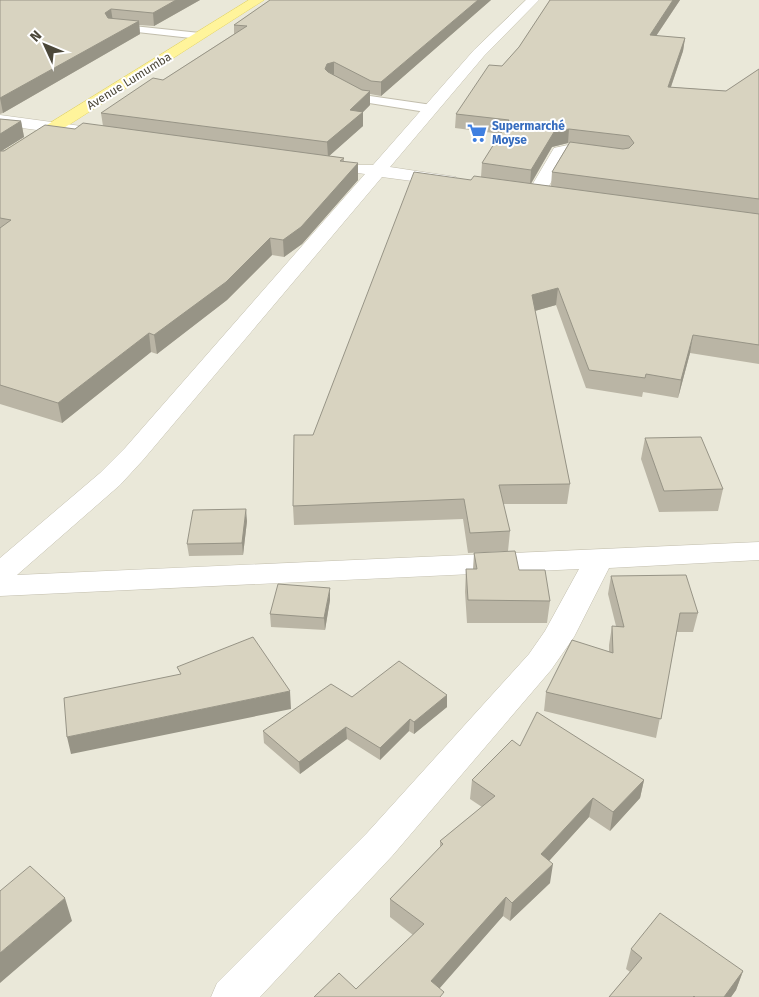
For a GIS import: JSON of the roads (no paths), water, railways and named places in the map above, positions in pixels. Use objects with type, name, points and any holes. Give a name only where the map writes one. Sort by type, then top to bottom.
[{"type":"main road","name":"Avenue Lumumba","points":[[0,162],[258,0]]},
{"type":"street","points":[[0,574],[110,479],[379,171],[479,53],[533,0]]},
{"type":"street","points":[[0,120],[94,132]]},
{"type":"street","points":[[537,192],[560,152],[568,150],[621,158]]},
{"type":"street","points":[[345,166],[468,183]]},
{"type":"street","points":[[517,190],[556,195]]},
{"type":"street","points":[[0,586],[759,551]]},
{"type":"street","points":[[232,997],[380,844],[540,662],[558,636],[599,558]]},
{"type":"lane","points":[[114,27],[200,36]]},
{"type":"lane","points":[[333,81],[366,99],[432,109]]},
{"type":"place","name":"Supermarché Moyse","points":[[477,133]]}]
